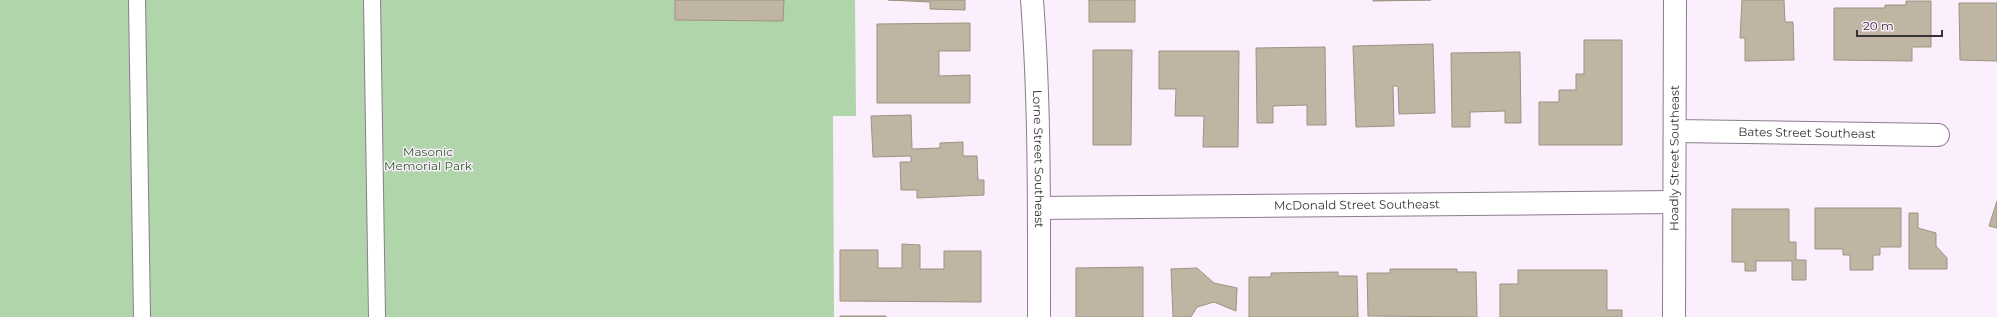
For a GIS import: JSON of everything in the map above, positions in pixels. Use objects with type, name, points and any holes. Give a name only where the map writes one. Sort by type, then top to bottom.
[{"type":"street","name":"Lorne Street Southeast","points":[[1032,0],[1037,59],[1039,317]]},
{"type":"street","name":"Hoadly Street Southeast","points":[[1674,317],[1675,0]]},
{"type":"street","name":"Bates Street Southeast","points":[[1675,131],[1938,135]]},
{"type":"street","name":"McDonald Street Southeast","points":[[1039,208],[1674,202]]},
{"type":"lane","points":[[137,0],[142,317]]},
{"type":"lane","points":[[372,0],[377,317]]},
{"type":"green space","name":"Masonic Memorial Park","points":[[0,0],[855,0],[856,116],[833,116],[834,317],[0,317]]},
{"type":"building","points":[[675,0],[784,0],[783,21],[675,20]]},
{"type":"building","points":[[888,0],[965,0],[965,10],[930,9],[930,2]]},
{"type":"building","points":[[1089,0],[1135,0],[1135,22],[1089,22]]},
{"type":"building","points":[[1373,0],[1431,0],[1373,1]]},
{"type":"building","points":[[1742,0],[1784,0],[1785,22],[1793,22],[1794,60],[1745,61],[1745,38],[1740,38]]},
{"type":"building","points":[[1906,1],[1931,1],[1931,47],[1912,47],[1912,61],[1834,60],[1834,8],[1885,8],[1885,5],[1906,5]]},
{"type":"building","points":[[1959,3],[1997,3],[1997,61],[1960,60]]},
{"type":"building","points":[[970,23],[970,51],[939,51],[939,76],[970,75],[970,103],[877,103],[877,24]]},
{"type":"building","points":[[1584,40],[1622,40],[1622,145],[1539,145],[1539,102],[1559,102],[1559,90],[1576,90],[1576,74],[1584,74]]},
{"type":"building","points":[[1433,44],[1435,113],[1399,114],[1398,86],[1393,86],[1394,126],[1356,127],[1353,46]]},
{"type":"building","points":[[1325,47],[1326,125],[1307,125],[1307,105],[1273,106],[1273,123],[1257,123],[1256,48]]},
{"type":"building","points":[[1093,50],[1132,50],[1131,145],[1093,145]]},
{"type":"building","points":[[1159,51],[1239,51],[1238,147],[1203,147],[1204,116],[1175,116],[1176,89],[1159,89]]},
{"type":"building","points":[[1520,52],[1521,123],[1505,123],[1505,111],[1470,112],[1470,127],[1452,127],[1451,53]]},
{"type":"building","points":[[911,115],[912,149],[940,148],[940,143],[963,142],[963,156],[977,156],[978,180],[984,180],[984,195],[917,198],[917,190],[901,190],[900,162],[911,162],[911,156],[873,157],[871,116]]},
{"type":"building","points":[[1997,201],[1997,228],[1989,226]]},
{"type":"building","points":[[1815,208],[1901,208],[1901,247],[1880,247],[1880,255],[1873,255],[1873,270],[1850,270],[1850,255],[1843,255],[1843,249],[1815,249]]},
{"type":"building","points":[[1732,209],[1789,209],[1789,242],[1796,242],[1796,260],[1806,260],[1806,280],[1792,280],[1792,261],[1756,261],[1756,271],[1745,271],[1745,262],[1732,262]]},
{"type":"building","points":[[1909,213],[1918,213],[1918,228],[1936,233],[1936,246],[1947,258],[1947,269],[1909,269]]},
{"type":"building","points":[[902,244],[920,245],[920,269],[944,269],[944,251],[981,251],[981,302],[840,301],[840,250],[878,250],[878,268],[902,268]]},
{"type":"building","points":[[1143,267],[1143,317],[1076,317],[1076,268]]},
{"type":"building","points":[[1197,268],[1214,283],[1237,288],[1236,311],[1214,302],[1197,307],[1191,317],[1173,317],[1171,269]]},
{"type":"building","points":[[1390,269],[1457,269],[1457,272],[1476,272],[1477,317],[1368,316],[1367,273],[1390,273]]},
{"type":"building","points":[[1518,270],[1607,270],[1607,310],[1622,310],[1622,317],[1500,317],[1500,284],[1518,284]]},
{"type":"building","points":[[1338,272],[1338,276],[1357,276],[1358,317],[1249,317],[1249,277],[1271,277],[1271,273]]},
{"type":"building","points":[[886,316],[886,317],[840,317]]}]
